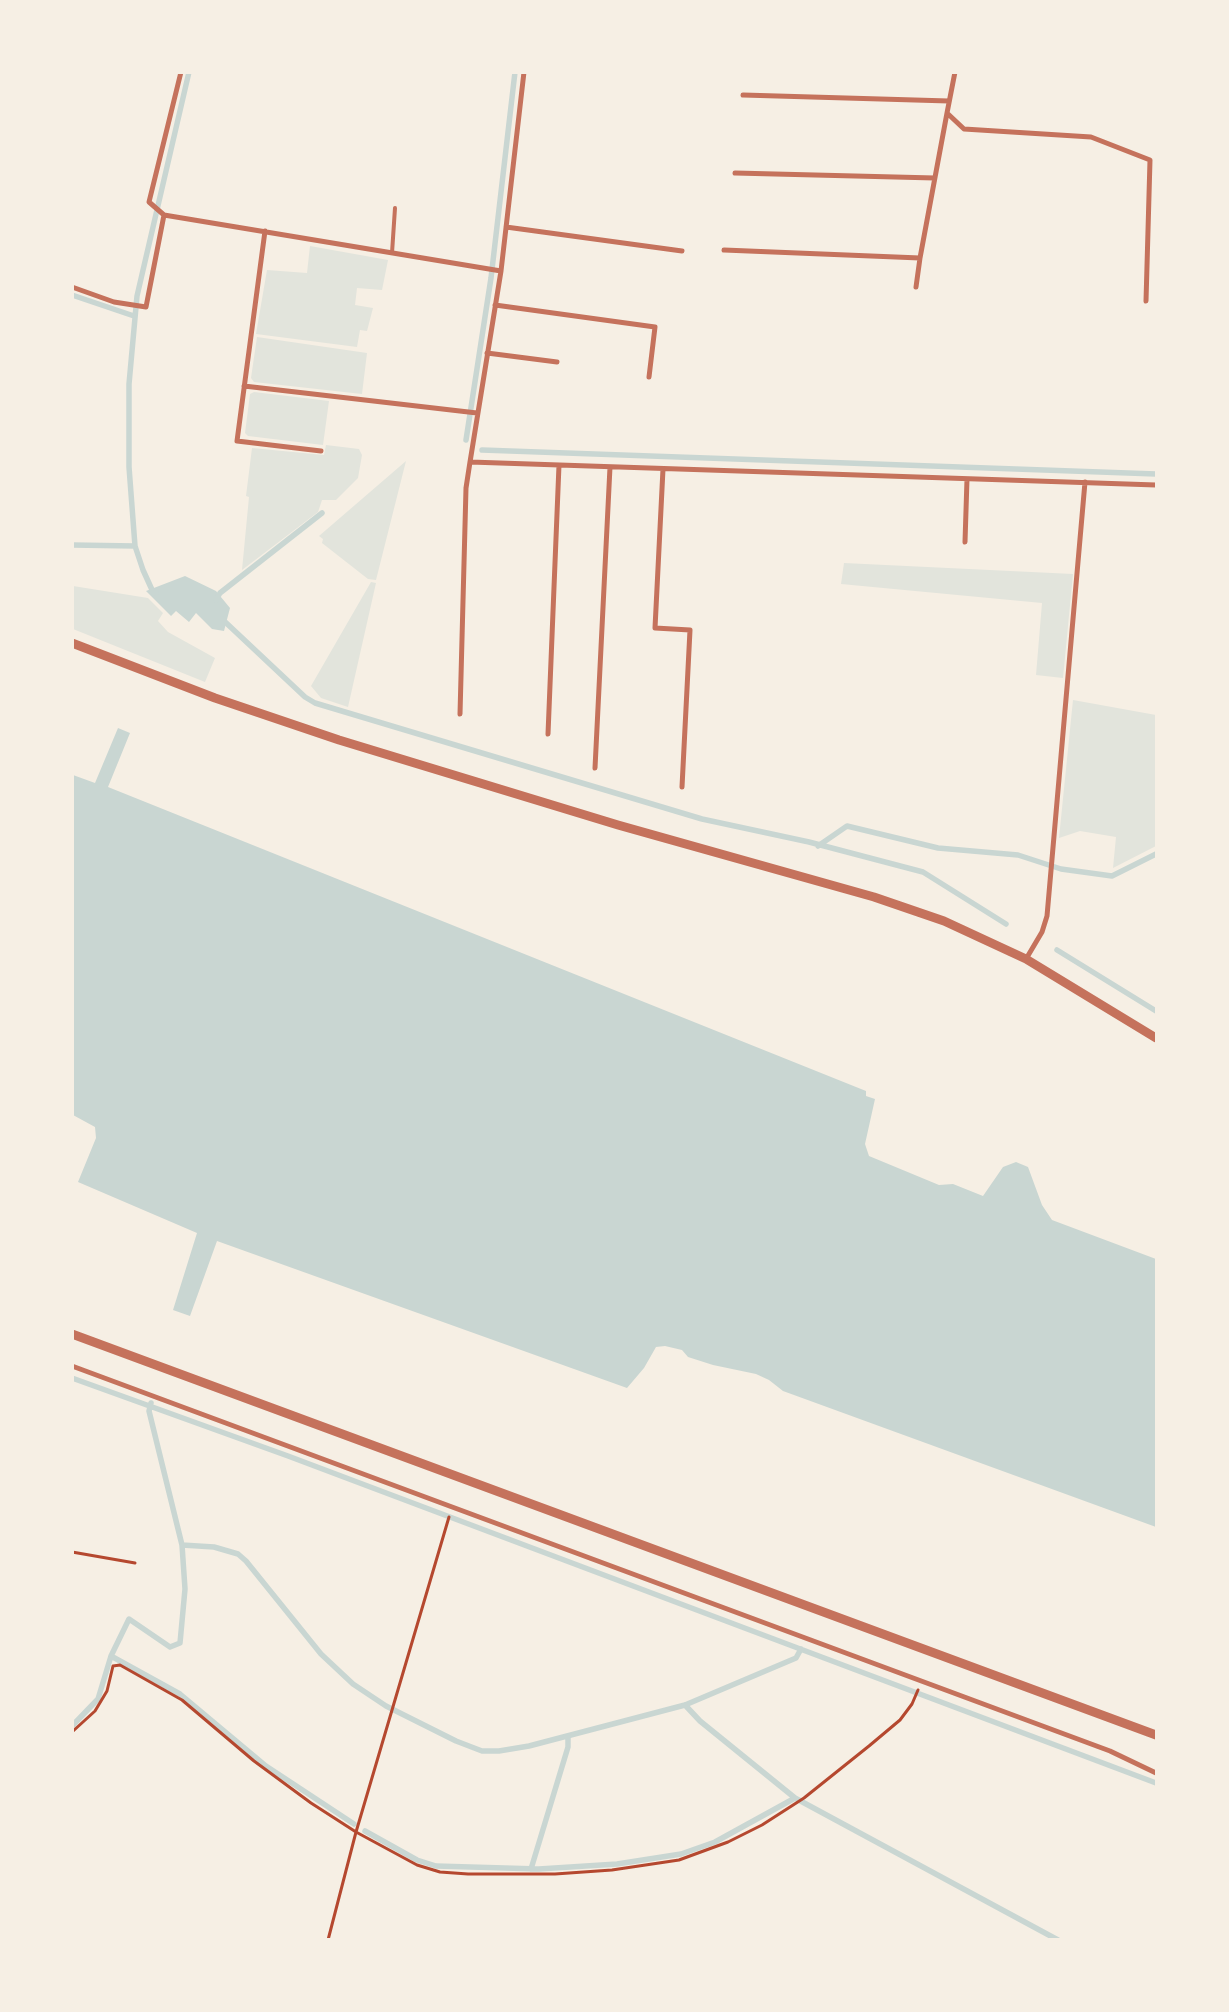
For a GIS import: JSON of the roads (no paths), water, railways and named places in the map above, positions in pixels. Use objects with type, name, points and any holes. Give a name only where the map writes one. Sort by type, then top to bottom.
[{"type":"street","points":[[181,72],[149,202],[164,215],[495,270]]},
{"type":"street","points":[[460,714],[466,488],[475,413],[495,305],[495,270],[506,227],[524,72]]},
{"type":"street","points":[[916,287],[955,72]]},
{"type":"street","points":[[743,95],[949,101]]},
{"type":"street","points":[[947,113],[964,129],[1091,137],[1150,160],[1146,301]]},
{"type":"street","points":[[735,173],[935,178]]},
{"type":"street","points":[[72,287],[130,305],[146,307],[164,215]]},
{"type":"street","points":[[506,227],[682,251]]},
{"type":"street","points":[[265,231],[237,441],[321,450]]},
{"type":"street","points":[[724,250],[920,258]]},
{"type":"street","points":[[495,305],[655,327],[649,376]]},
{"type":"street","points":[[487,354],[557,362]]},
{"type":"street","points":[[244,386],[475,413]]},
{"type":"street","points":[[470,462],[1156,485]]},
{"type":"street","points":[[548,734],[559,465]]},
{"type":"street","points":[[595,768],[610,467]]},
{"type":"street","points":[[663,469],[656,628],[690,630],[682,787]]},
{"type":"street","points":[[965,542],[967,478]]},
{"type":"street","points":[[1026,959],[1042,932],[1047,916],[1086,482]]},
{"type":"street","points":[[72,643],[215,698],[338,740],[618,825],[883,900],[962,928],[1026,959],[1156,1038]]},
{"type":"street","points":[[72,1334],[1156,1735]]},
{"type":"street","points":[[72,1366],[1110,1751],[1156,1773]]},
{"type":"lane","points":[[392,252],[395,208]]},
{"type":"waterway","points":[[156,593],[153,592],[143,570],[135,546],[129,467],[129,384],[137,296],[189,72]]},
{"type":"waterway","points":[[466,440],[491,278],[515,72]]},
{"type":"waterway","points":[[72,295],[134,316]]},
{"type":"waterway","points":[[482,450],[1156,474]]},
{"type":"waterway","points":[[216,600],[220,593],[322,513]]},
{"type":"waterway","points":[[72,545],[135,546]]},
{"type":"waterway","points":[[222,619],[305,697],[315,703],[702,819],[809,842],[923,872],[1006,924]]},
{"type":"waterway","points":[[818,846],[847,826],[938,848],[1018,855],[1061,869],[1112,876],[1156,854]]},
{"type":"waterway","points":[[1057,950],[1156,1011]]},
{"type":"waterway","points":[[72,1378],[288,1456],[1156,1783]]},
{"type":"waterway","points":[[72,1726],[98,1699],[111,1656],[129,1619],[170,1647],[180,1643],[185,1589],[182,1545],[149,1411],[151,1403]]},
{"type":"waterway","points":[[182,1545],[214,1547],[238,1554],[246,1561],[321,1654],[353,1684],[386,1706],[456,1741],[482,1751],[499,1751],[529,1746],[685,1705],[796,1658],[801,1649]]},
{"type":"waterway","points":[[111,1656],[180,1694],[266,1766],[354,1824]]},
{"type":"waterway","points":[[685,1705],[700,1721],[795,1798],[1058,1940]]},
{"type":"waterway","points":[[531,1869],[568,1747],[568,1736]]},
{"type":"waterway","points":[[365,1831],[417,1860],[436,1866],[539,1869],[617,1864],[681,1854],[715,1842],[795,1798]]}]
